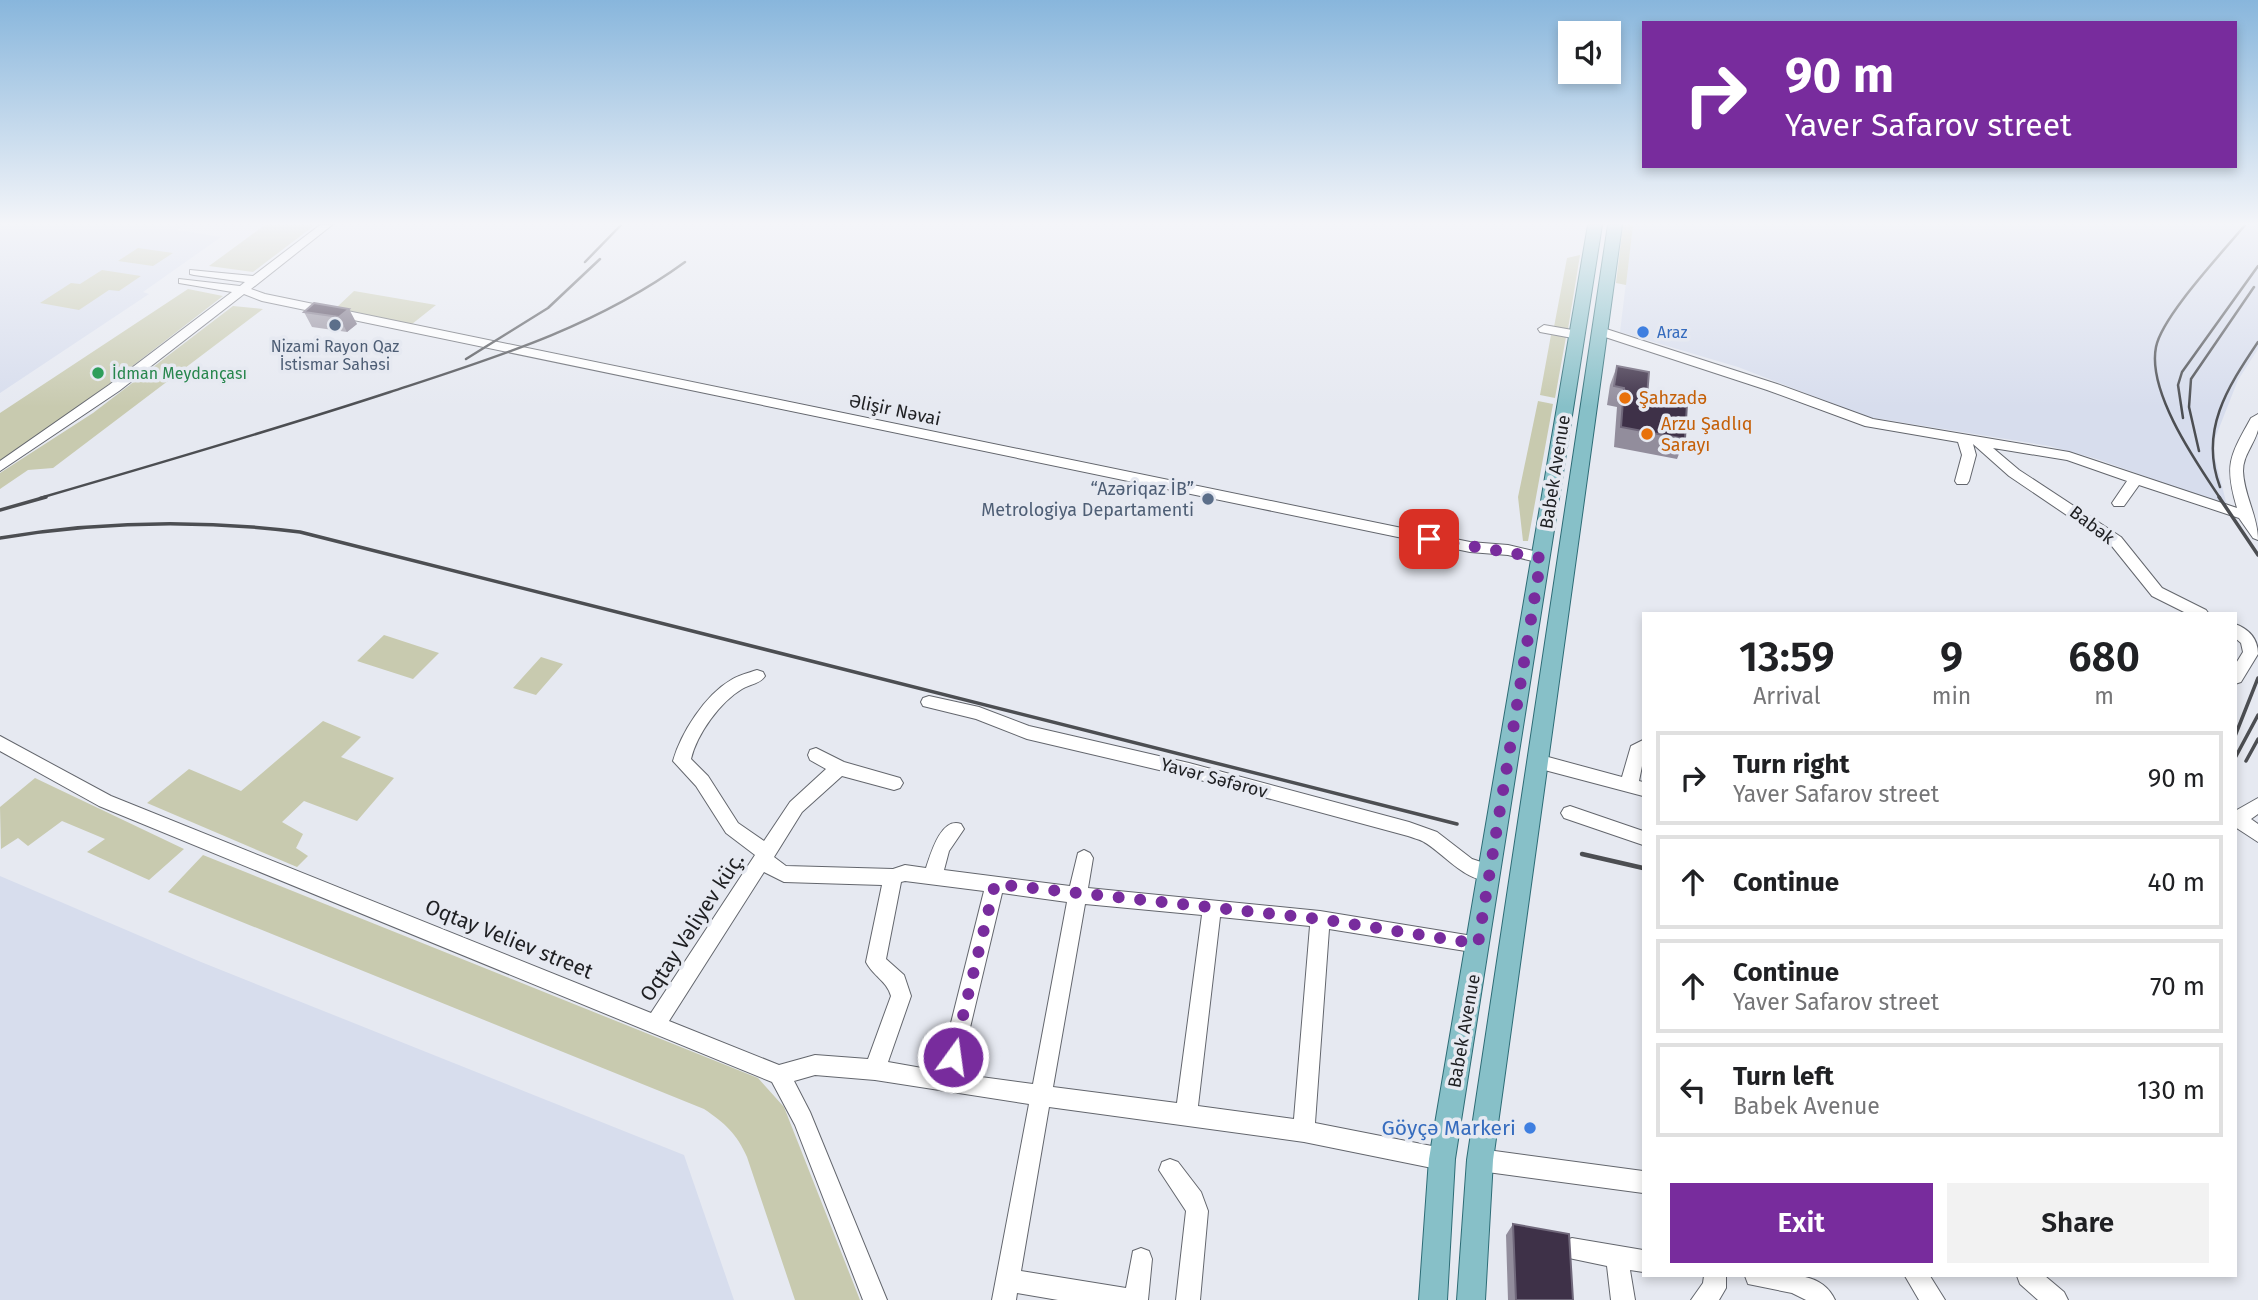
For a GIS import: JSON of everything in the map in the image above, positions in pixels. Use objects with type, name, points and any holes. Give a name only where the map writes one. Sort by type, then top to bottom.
[{"type":"main road","name":"Babek Avenue","points":[[1433,1300],[1442,1158],[1586,286]]},
{"type":"main road","name":"Babek Avenue","points":[[1471,1300],[1474,1219],[1480,1160],[1606,286]]},
{"type":"street","name":"Əlişir Nəvai","points":[[214,286],[242,290],[262,298],[1470,547],[1508,550],[1541,558]]},
{"type":"street","points":[[0,467],[114,388],[248,286]]},
{"type":"street","points":[[1545,329],[1578,335]]},
{"type":"street","points":[[1600,331],[1772,387],[1870,424],[2069,456],[2219,509],[2244,514]]},
{"type":"street","points":[[2257,422],[2245,436],[2235,459],[2235,476],[2244,514],[2258,535]]},
{"type":"street","points":[[1962,481],[1970,439]]},
{"type":"street","name":"Babək","points":[[1970,439],[2014,473],[2116,541],[2157,592],[2197,612]]},
{"type":"street","points":[[2119,503],[2136,478]]},
{"type":"street","points":[[2237,632],[2248,640],[2251,652],[2237,675]]},
{"type":"street","name":"Oqtay Vəliyev küç.","points":[[757,676],[730,688],[690,738],[683,750],[682,761],[702,781],[732,828],[760,848],[769,866],[784,874],[893,877],[905,873],[933,875],[1079,895],[1320,919],[1478,944]]},
{"type":"street","name":"Yavər Səfərov","points":[[929,702],[979,713],[1027,732],[1189,770],[1409,829],[1432,837],[1466,865],[1490,873]]},
{"type":"street","name":"Oqtay Veliev street","points":[[0,743],[105,801],[779,1075]]},
{"type":"street","points":[[1538,761],[1636,787],[1636,751],[1642,748]]},
{"type":"street","points":[[816,755],[839,768],[894,783]]},
{"type":"street","name":"Oqtay Vəliyev küç.","points":[[656,1023],[803,799],[839,768]]},
{"type":"street","points":[[2237,818],[2258,805]]},
{"type":"street","points":[[1570,813],[1642,838]]},
{"type":"street","points":[[2237,820],[2258,834]]},
{"type":"street","points":[[933,875],[941,848],[955,829]]},
{"type":"street","points":[[1084,858],[1006,1290],[1126,1300]]},
{"type":"street","points":[[875,1070],[901,996],[897,981],[876,961],[893,877]]},
{"type":"street","points":[[947,1082],[995,884]]},
{"type":"street","points":[[1186,1116],[1212,908]]},
{"type":"street","points":[[1304,1131],[1320,919]]},
{"type":"street","points":[[875,1300],[803,1119],[779,1075],[815,1065],[875,1070],[1304,1131],[1442,1158]]},
{"type":"street","points":[[1480,1160],[1642,1182]]},
{"type":"street","points":[[1170,1170],[1193,1200],[1197,1211],[1188,1300]]},
{"type":"street","points":[[1572,1249],[1642,1261]]},
{"type":"street","points":[[1617,1258],[1623,1300]]},
{"type":"street","points":[[1136,1300],[1141,1259]]},
{"type":"street","points":[[1703,1300],[1714,1288],[1715,1277]]},
{"type":"street","points":[[1763,1277],[1808,1285],[1823,1300]]},
{"type":"street","points":[[1917,1277],[1933,1300]]},
{"type":"street","points":[[2029,1277],[2056,1300]]},
{"type":"shaded area","points":[[0,286],[152,286],[143,292],[149,294],[0,393]]},
{"type":"shaded area","points":[[1626,286],[2258,286],[2258,349],[2238,380],[2212,446],[2227,506],[2097,459],[2049,446],[1868,417],[1738,367],[1620,332]]},
{"type":"shaded area","points":[[0,876],[201,962],[684,1155],[734,1300],[0,1300]]},
{"type":"green space","points":[[67,286],[127,286],[119,291],[109,290],[79,310],[40,303]]},
{"type":"green space","points":[[1562,286],[1575,286],[1568,329],[1554,327]]},
{"type":"green space","points":[[188,289],[223,296],[82,405],[0,461],[0,413]]},
{"type":"green space","points":[[354,291],[436,305],[412,324],[336,308]]},
{"type":"green space","points":[[233,306],[263,309],[53,468],[28,470],[0,489],[0,473],[93,413]]},
{"type":"green space","points":[[1551,335],[1566,337],[1555,398],[1540,395]]},
{"type":"green space","points":[[1538,401],[1553,404],[1528,541],[1523,541],[1518,497]]},
{"type":"green space","points":[[384,635],[439,653],[413,679],[357,661]]},
{"type":"green space","points":[[541,657],[563,664],[536,695],[513,688]]},
{"type":"green space","points":[[323,721],[361,737],[341,757],[394,778],[357,821],[304,801],[282,822],[303,834],[296,848],[308,856],[297,867],[147,803],[189,769],[241,791]]},
{"type":"green space","points":[[35,778],[184,849],[149,880],[87,852],[105,839],[62,821],[28,846],[18,838],[1,849],[0,807]]},
{"type":"green space","points":[[203,855],[758,1078],[784,1107],[860,1300],[795,1300],[747,1157],[730,1130],[704,1109],[168,892]]},
{"type":"building","points":[[314,303],[349,309],[339,317],[304,312]]},
{"type":"building","points":[[1617,366],[1649,372],[1647,396],[1687,403],[1685,439],[1621,427],[1624,388],[1614,386]]},
{"type":"building","points":[[1513,1224],[1569,1234],[1573,1300],[1516,1300]]},
{"type":"railway","points":[[466,359],[548,308],[572,286]]},
{"type":"railway","points":[[40,498],[303,420],[506,353],[580,323],[650,286]]},
{"type":"railway","points":[[2194,286],[2161,334],[2156,347],[2155,365],[2159,385],[2176,426],[2220,498]]},
{"type":"railway","points":[[2183,418],[2178,385],[2182,372],[2244,286]]},
{"type":"railway","points":[[2199,451],[2189,407],[2191,379],[2254,287]]},
{"type":"railway","points":[[2220,487],[2214,467],[2215,429],[2227,393],[2258,342]]},
{"type":"railway","points":[[0,510],[46,497]]},
{"type":"railway","points":[[2219,497],[2258,555]]},
{"type":"railway","points":[[0,538],[75,528],[150,524],[224,525],[300,532],[1457,824]]},
{"type":"railway","points":[[2237,731],[2258,678]]},
{"type":"railway","points":[[2237,754],[2258,715]]},
{"type":"railway","points":[[2246,761],[2258,739]]},
{"type":"railway","points":[[1582,854],[1642,868]]},
{"type":"place","name":"Nizami Rayon Qaz İstismar Sahəsi","points":[[335,325]]},
{"type":"place","name":"Araz","points":[[1643,332]]},
{"type":"place","name":"İdman Meydançası","points":[[98,373]]},
{"type":"place","name":"Şahzadə","points":[[1625,398]]},
{"type":"place","name":"Arzu Şadlıq Sarayı","points":[[1647,434]]},
{"type":"place","name":"“Azəriqaz İB” Metrologiya Departamenti","points":[[1208,499]]},
{"type":"place","name":"Göyçə Markeri","points":[[1530,1128]]},
{"type":"route","points":[[953,1057],[995,884],[1320,919],[1478,944],[1541,558],[1508,550],[1484,550],[1429,539]]}]
